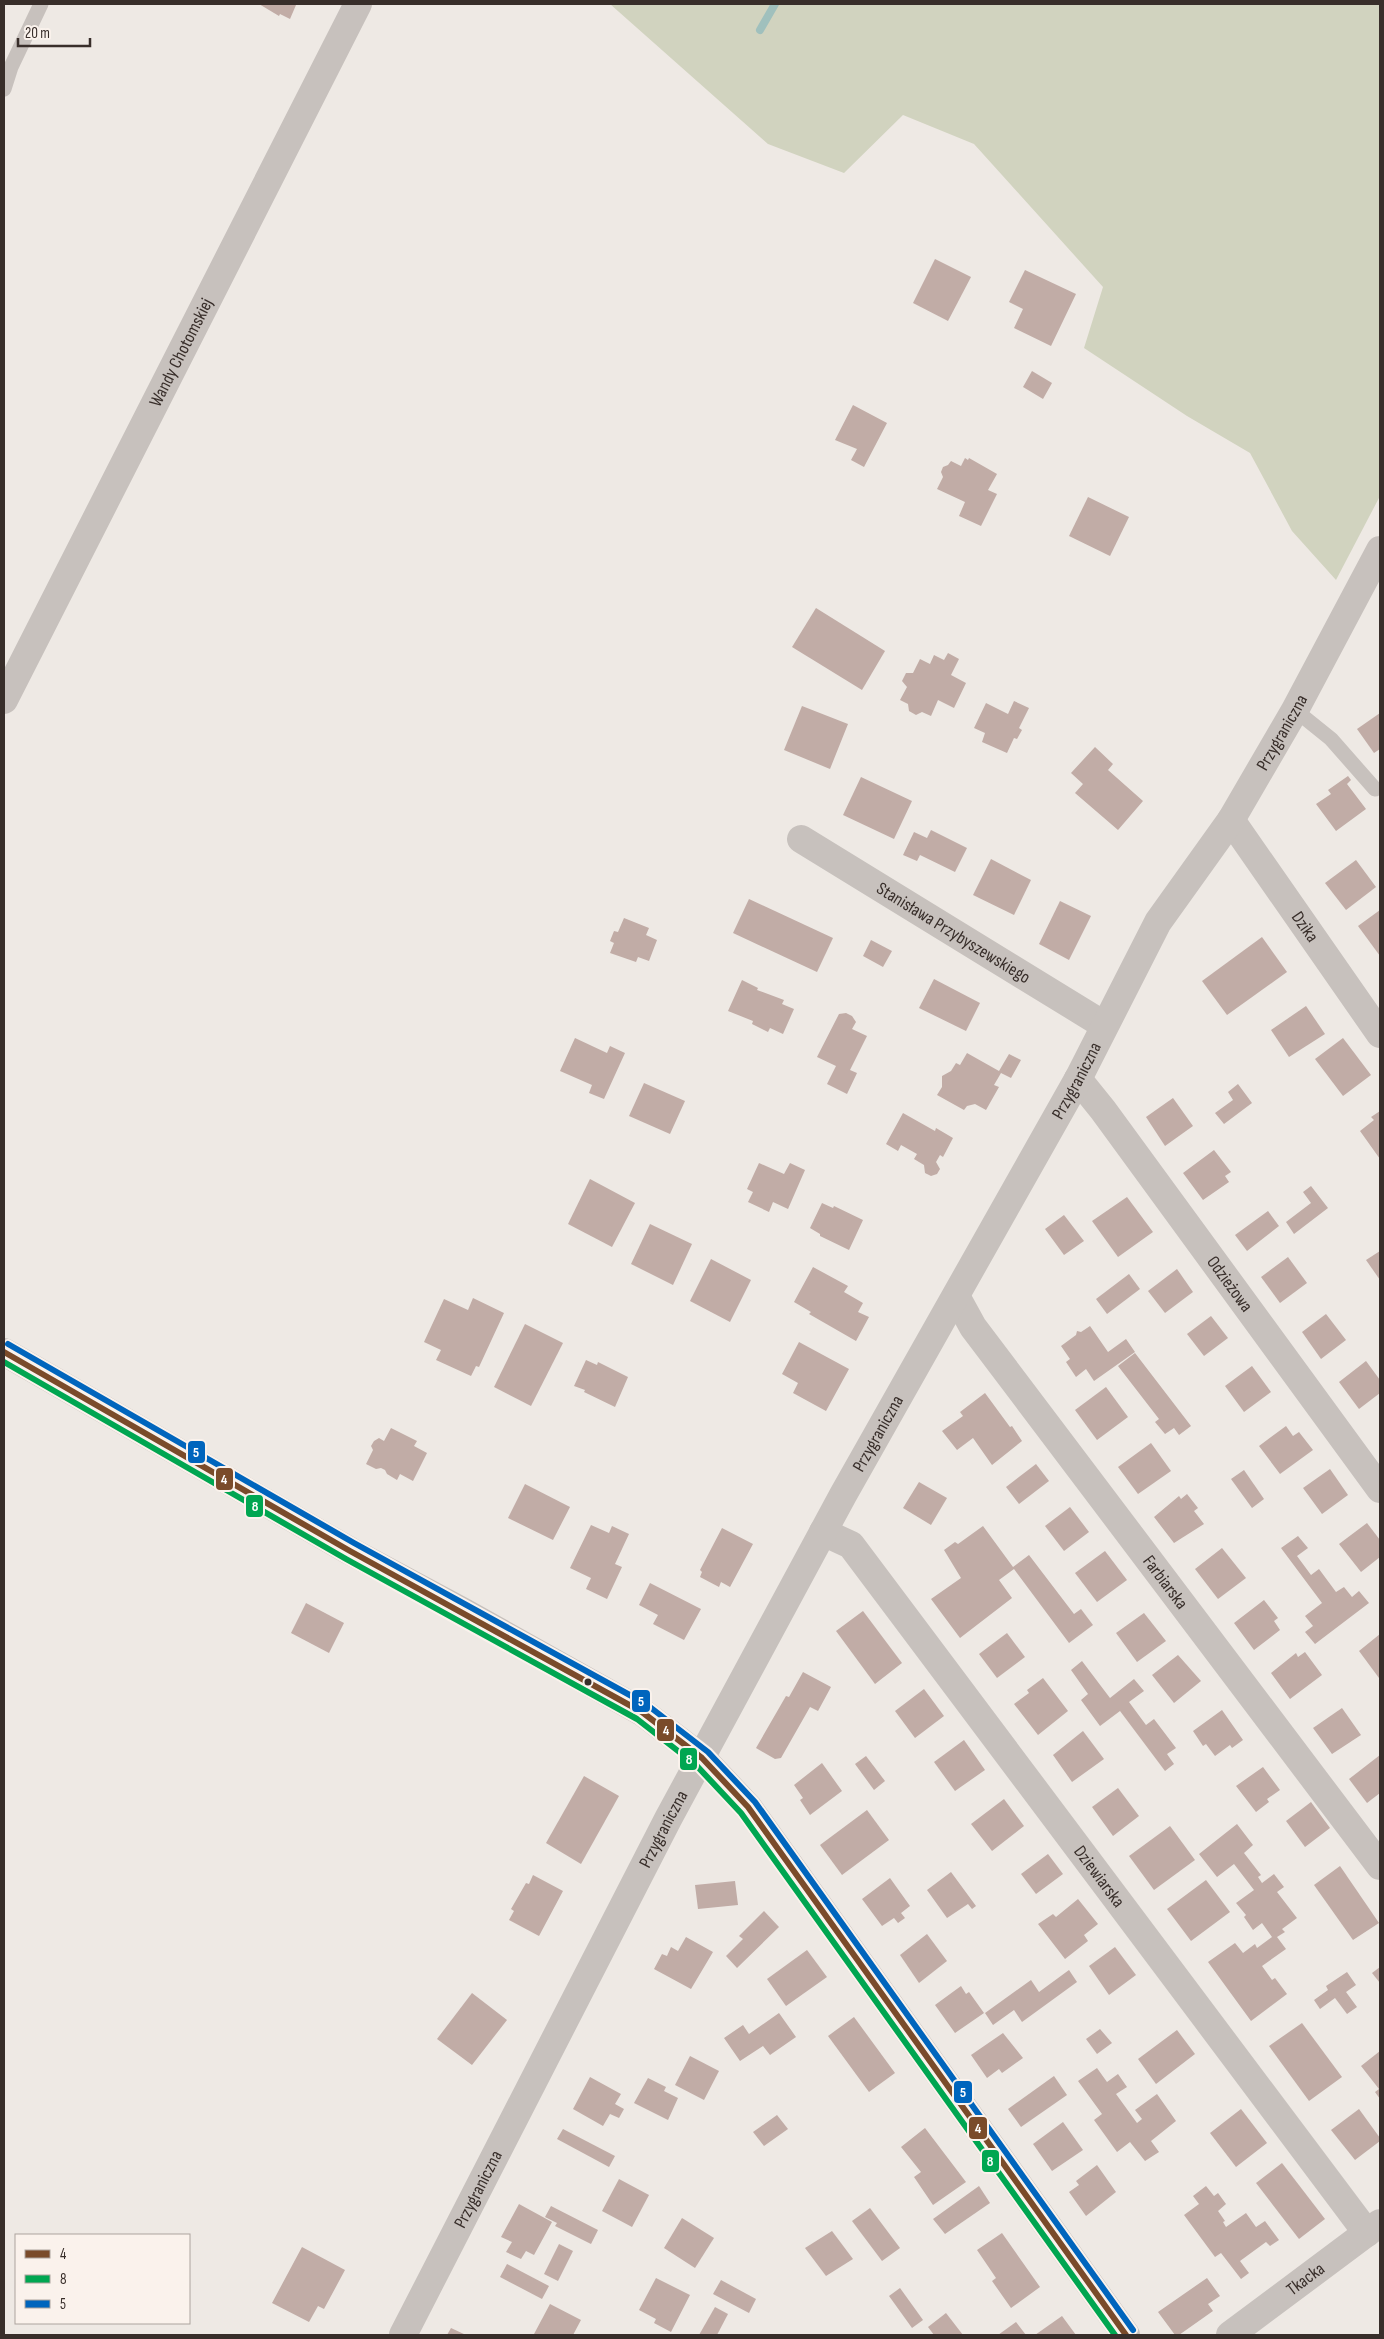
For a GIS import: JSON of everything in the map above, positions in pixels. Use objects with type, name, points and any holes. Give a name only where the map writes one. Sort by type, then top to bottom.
[{"type":"street","name":"Wandy Chotomskiej","points":[[4,700],[358,4]]},
{"type":"street","name":"Przygraniczna","points":[[404,2335],[702,1758],[823,1532],[1078,1079],[1158,922],[1231,820],[1373,578],[1380,550]]},
{"type":"street","name":"Dzika","points":[[1231,820],[1380,1034]]},
{"type":"street","name":"Stanisława Przybyszewskiego","points":[[801,839],[1104,1025]]},
{"type":"street","name":"Odzieżowa","points":[[1078,1079],[1103,1110],[1380,1489]]},
{"type":"street","name":"Farbiarska","points":[[956,1296],[973,1327],[1380,1866]]},
{"type":"street","points":[[4,1352],[350,1552],[464,1612],[642,1712],[702,1758],[748,1807],[1126,2335]]},
{"type":"street","name":"Dziewiarska","points":[[823,1532],[851,1545],[1373,2228]]},
{"type":"street","name":"Tkacka","points":[[1230,2335],[1373,2228]]},
{"type":"lane","points":[[4,88],[11,67],[41,4]]},
{"type":"lane","points":[[1295,710],[1330,739],[1375,789]]},
{"type":"green space","points":[[610,4],[1380,4],[1380,496],[1336,580],[1292,531],[1250,453],[1187,416],[1084,348],[1103,287],[974,144],[903,115],[844,173],[768,144]]},
{"type":"building","points":[[259,4],[296,5],[290,19],[280,14],[279,16]]},
{"type":"building","points":[[935,259],[971,277],[948,321],[913,303]]},
{"type":"building","points":[[1025,270],[1076,294],[1051,346],[1014,328],[1023,309],[1009,302]]},
{"type":"building","points":[[1032,371],[1052,383],[1043,399],[1023,387]]},
{"type":"building","points":[[853,405],[887,423],[864,467],[851,460],[857,449],[835,440]]},
{"type":"building","points":[[965,458],[968,460],[969,458],[997,474],[988,490],[997,494],[981,526],[959,516],[965,502],[937,489],[943,477],[941,472],[943,467],[951,461],[961,466]]},
{"type":"building","points":[[1088,497],[1129,517],[1110,556],[1069,536]]},
{"type":"building","points":[[816,608],[885,651],[862,690],[792,647]]},
{"type":"building","points":[[948,653],[959,659],[951,675],[966,683],[954,708],[938,700],[931,716],[922,712],[916,715],[909,711],[908,704],[900,700],[907,687],[902,681],[906,673],[913,673],[920,659],[930,664],[934,655],[944,660]]},
{"type":"building","points":[[1014,701],[1029,708],[1019,728],[1022,730],[1017,739],[1014,738],[1007,753],[982,742],[985,733],[974,728],[986,703],[1008,714]]},
{"type":"building","points":[[802,706],[848,724],[830,769],[784,750]]},
{"type":"building","points":[[1380,713],[1380,749],[1374,753],[1357,729]]},
{"type":"building","points":[[1095,747],[1113,764],[1108,770],[1143,801],[1118,830],[1075,793],[1083,784],[1071,773]]},
{"type":"building","points":[[1348,776],[1351,780],[1347,784],[1366,809],[1336,831],[1316,804],[1331,794],[1328,790]]},
{"type":"building","points":[[861,777],[912,801],[894,839],[843,815]]},
{"type":"building","points":[[931,830],[967,848],[955,872],[920,855],[917,861],[903,855],[914,832],[927,838]]},
{"type":"building","points":[[991,859],[1031,880],[1014,915],[973,895]]},
{"type":"building","points":[[1356,860],[1376,887],[1346,910],[1325,883]]},
{"type":"building","points":[[749,899],[833,938],[817,972],[733,933]]},
{"type":"building","points":[[1060,901],[1091,916],[1069,960],[1039,944]]},
{"type":"building","points":[[1380,910],[1380,956],[1358,926]]},
{"type":"building","points":[[624,918],[649,928],[646,935],[657,940],[649,961],[638,957],[636,962],[610,953],[614,943],[610,941],[614,931],[618,932]]},
{"type":"building","points":[[1262,937],[1287,972],[1227,1015],[1202,981]]},
{"type":"building","points":[[871,940],[892,951],[883,967],[863,956]]},
{"type":"building","points":[[934,979],[980,1003],[966,1031],[919,1008]]},
{"type":"building","points":[[742,980],[758,988],[757,990],[784,1000],[782,1004],[794,1009],[783,1034],[770,1028],[768,1032],[752,1024],[753,1021],[728,1011]]},
{"type":"building","points":[[1306,1006],[1325,1034],[1289,1057],[1271,1030]]},
{"type":"building","points":[[846,1013],[852,1016],[856,1022],[852,1029],[867,1036],[850,1070],[857,1073],[847,1094],[827,1084],[836,1066],[817,1057],[839,1014]]},
{"type":"building","points":[[575,1038],[607,1053],[610,1046],[625,1053],[604,1099],[589,1093],[592,1085],[560,1071]]},
{"type":"building","points":[[1343,1038],[1371,1075],[1343,1096],[1315,1059]]},
{"type":"building","points":[[967,1053],[999,1071],[1009,1054],[1021,1060],[1011,1078],[1001,1073],[994,1085],[999,1087],[986,1110],[975,1104],[967,1106],[964,1110],[937,1095],[942,1087],[942,1076],[951,1071],[956,1063],[960,1065]]},
{"type":"building","points":[[644,1083],[685,1101],[670,1134],[629,1116]]},
{"type":"building","points":[[1238,1084],[1252,1103],[1224,1124],[1215,1113],[1233,1100],[1228,1092]]},
{"type":"building","points":[[1173,1098],[1193,1126],[1165,1146],[1146,1117]]},
{"type":"building","points":[[1380,1111],[1380,1159],[1360,1131],[1374,1120],[1371,1117]]},
{"type":"building","points":[[903,1113],[935,1131],[936,1128],[953,1138],[943,1157],[940,1155],[936,1162],[940,1169],[937,1174],[931,1176],[925,1173],[924,1165],[914,1159],[917,1154],[901,1145],[898,1151],[886,1144]]},
{"type":"building","points":[[1214,1150],[1231,1172],[1225,1176],[1229,1182],[1203,1200],[1183,1173]]},
{"type":"building","points":[[759,1163],[784,1174],[790,1163],[805,1170],[788,1209],[773,1202],[769,1212],[748,1202],[753,1192],[747,1189]]},
{"type":"building","points":[[590,1179],[635,1203],[612,1247],[568,1224]]},
{"type":"building","points":[[1311,1186],[1328,1208],[1294,1234],[1286,1222],[1311,1203],[1303,1192]]},
{"type":"building","points":[[1127,1197],[1153,1232],[1118,1257],[1092,1221]]},
{"type":"building","points":[[822,1203],[833,1208],[834,1206],[863,1220],[849,1250],[820,1236],[820,1234],[810,1228]]},
{"type":"building","points":[[1268,1211],[1279,1226],[1247,1251],[1235,1235]]},
{"type":"building","points":[[1064,1215],[1084,1241],[1064,1255],[1045,1229]]},
{"type":"building","points":[[650,1224],[692,1244],[673,1285],[631,1264]]},
{"type":"building","points":[[1380,1251],[1380,1280],[1366,1260]]},
{"type":"building","points":[[1288,1257],[1307,1283],[1280,1303],[1261,1277]]},
{"type":"building","points":[[711,1259],[751,1280],[730,1322],[690,1301]]},
{"type":"building","points":[[813,1267],[848,1286],[844,1292],[863,1303],[858,1312],[869,1317],[856,1341],[809,1314],[811,1312],[794,1302]]},
{"type":"building","points":[[1177,1269],[1193,1292],[1165,1313],[1148,1291]]},
{"type":"building","points":[[1129,1274],[1140,1289],[1107,1314],[1096,1299]]},
{"type":"building","points":[[473,1298],[504,1313],[479,1367],[476,1366],[471,1376],[436,1360],[441,1350],[424,1342],[444,1299],[468,1310]]},
{"type":"building","points":[[1326,1314],[1346,1340],[1321,1359],[1302,1332]]},
{"type":"building","points":[[1211,1316],[1228,1338],[1204,1356],[1187,1334]]},
{"type":"building","points":[[525,1324],[563,1343],[531,1406],[494,1387]]},
{"type":"building","points":[[1090,1326],[1108,1352],[1126,1339],[1135,1352],[1094,1381],[1086,1369],[1076,1377],[1066,1362],[1070,1359],[1061,1346],[1076,1335],[1077,1331],[1081,1332]]},
{"type":"building","points":[[799,1342],[849,1369],[826,1411],[793,1393],[798,1383],[782,1374]]},
{"type":"building","points":[[1135,1353],[1191,1426],[1179,1435],[1174,1428],[1165,1434],[1155,1422],[1159,1419],[1118,1366]]},
{"type":"building","points":[[586,1360],[597,1365],[598,1362],[628,1377],[615,1407],[574,1386]]},
{"type":"building","points":[[1366,1361],[1380,1380],[1380,1393],[1359,1409],[1339,1382]]},
{"type":"building","points":[[1252,1366],[1271,1392],[1244,1412],[1225,1386]]},
{"type":"building","points":[[1106,1387],[1128,1417],[1097,1440],[1075,1410]]},
{"type":"building","points":[[985,1393],[1022,1441],[992,1465],[973,1438],[957,1450],[942,1431],[963,1416],[960,1412]]},
{"type":"building","points":[[1286,1426],[1293,1436],[1299,1432],[1313,1450],[1280,1474],[1259,1446]]},
{"type":"building","points":[[391,1428],[417,1441],[414,1446],[427,1453],[413,1481],[400,1474],[397,1480],[387,1474],[385,1470],[381,1468],[376,1469],[366,1464],[373,1450],[371,1446],[374,1441],[379,1438],[384,1441]]},
{"type":"building","points":[[1151,1443],[1171,1471],[1138,1494],[1118,1467]]},
{"type":"building","points":[[1036,1464],[1049,1481],[1019,1504],[1006,1487]]},
{"type":"building","points":[[1330,1469],[1348,1495],[1322,1514],[1303,1488]]},
{"type":"building","points":[[1244,1470],[1264,1499],[1252,1508],[1231,1479]]},
{"type":"building","points":[[919,1482],[947,1498],[931,1525],[903,1508]]},
{"type":"building","points":[[525,1484],[570,1507],[553,1540],[508,1518]]},
{"type":"building","points":[[1187,1494],[1198,1508],[1194,1511],[1204,1524],[1174,1543],[1154,1517],[1179,1496],[1181,1499]]},
{"type":"building","points":[[1070,1507],[1089,1532],[1064,1551],[1045,1526]]},
{"type":"building","points":[[1367,1523],[1380,1540],[1380,1557],[1361,1572],[1339,1544]]},
{"type":"building","points":[[591,1525],[609,1533],[612,1526],[629,1534],[615,1564],[622,1567],[607,1599],[586,1589],[591,1578],[570,1568]]},
{"type":"building","points":[[983,1526],[1013,1567],[1029,1555],[1074,1614],[1081,1609],[1093,1625],[1069,1643],[1014,1569],[999,1580],[1012,1598],[960,1638],[931,1599],[961,1578],[944,1550],[955,1542],[958,1544]]},
{"type":"building","points":[[722,1528],[753,1544],[730,1587],[721,1582],[719,1587],[700,1577],[702,1572],[700,1570]]},
{"type":"building","points":[[1298,1536],[1308,1548],[1297,1556],[1311,1575],[1319,1569],[1336,1592],[1344,1587],[1352,1597],[1359,1591],[1369,1603],[1315,1644],[1305,1632],[1313,1626],[1305,1616],[1322,1603],[1281,1548]]},
{"type":"building","points":[[1222,1548],[1246,1578],[1218,1599],[1195,1569]]},
{"type":"building","points":[[1105,1551],[1127,1580],[1097,1602],[1075,1573]]},
{"type":"building","points":[[650,1583],[701,1609],[684,1640],[653,1624],[658,1615],[639,1605]]},
{"type":"building","points":[[1264,1600],[1278,1618],[1274,1621],[1280,1630],[1254,1650],[1234,1623]]},
{"type":"building","points":[[306,1603],[344,1623],[329,1653],[291,1633]]},
{"type":"building","points":[[863,1611],[902,1663],[875,1684],[836,1631]]},
{"type":"building","points":[[1144,1613],[1166,1641],[1137,1662],[1116,1633]]},
{"type":"building","points":[[1007,1633],[1025,1657],[997,1678],[979,1654]]},
{"type":"building","points":[[1380,1634],[1380,1677],[1379,1678],[1359,1651]]},
{"type":"building","points":[[1305,1652],[1322,1675],[1290,1699],[1271,1673],[1296,1653],[1298,1657]]},
{"type":"building","points":[[1178,1655],[1201,1681],[1174,1703],[1152,1675]]},
{"type":"building","points":[[1082,1661],[1110,1698],[1134,1679],[1144,1691],[1129,1702],[1146,1725],[1154,1719],[1176,1748],[1167,1754],[1174,1764],[1165,1771],[1120,1711],[1100,1726],[1081,1700],[1088,1694],[1071,1670]]},
{"type":"building","points":[[803,1672],[831,1687],[818,1711],[810,1707],[781,1758],[775,1759],[756,1748],[786,1696],[789,1697]]},
{"type":"building","points":[[1043,1678],[1068,1711],[1038,1735],[1014,1704],[1029,1693],[1027,1690]]},
{"type":"building","points":[[924,1689],[944,1716],[915,1738],[895,1711]]},
{"type":"building","points":[[1342,1708],[1361,1735],[1332,1754],[1313,1728]]},
{"type":"building","points":[[1222,1710],[1243,1740],[1232,1748],[1230,1745],[1215,1756],[1206,1744],[1203,1746],[1193,1731]]},
{"type":"building","points":[[1083,1731],[1104,1759],[1072,1782],[1053,1755]]},
{"type":"building","points":[[964,1740],[985,1770],[955,1791],[934,1762]]},
{"type":"building","points":[[1380,1755],[1380,1793],[1367,1803],[1349,1779]]},
{"type":"building","points":[[866,1756],[885,1781],[874,1790],[855,1764]]},
{"type":"building","points":[[822,1763],[842,1791],[810,1815],[800,1800],[803,1798],[794,1785]]},
{"type":"building","points":[[1263,1767],[1280,1790],[1267,1799],[1269,1802],[1256,1812],[1236,1786]]},
{"type":"building","points":[[584,1776],[619,1796],[581,1864],[546,1843]]},
{"type":"building","points":[[1118,1788],[1139,1816],[1113,1836],[1092,1807]]},
{"type":"building","points":[[1004,1799],[1024,1826],[992,1851],[971,1824]]},
{"type":"building","points":[[1311,1802],[1330,1828],[1305,1847],[1286,1821]]},
{"type":"building","points":[[867,1810],[889,1840],[842,1875],[820,1845]]},
{"type":"building","points":[[1237,1824],[1253,1845],[1244,1853],[1261,1875],[1258,1877],[1262,1883],[1274,1874],[1284,1887],[1277,1892],[1297,1918],[1282,1929],[1285,1932],[1277,1937],[1286,1949],[1262,1966],[1272,1980],[1275,1978],[1287,1994],[1251,2021],[1208,1962],[1235,1943],[1243,1953],[1255,1944],[1257,1948],[1272,1937],[1262,1923],[1253,1930],[1244,1917],[1246,1915],[1236,1903],[1254,1890],[1234,1864],[1217,1877],[1199,1854]]},
{"type":"building","points":[[1170,1826],[1195,1860],[1154,1890],[1129,1856]]},
{"type":"building","points":[[1048,1854],[1063,1874],[1036,1894],[1021,1874]]},
{"type":"building","points":[[1340,1866],[1379,1923],[1353,1940],[1314,1885]]},
{"type":"building","points":[[951,1872],[976,1906],[972,1909],[968,1904],[947,1918],[927,1890]]},
{"type":"building","points":[[533,1875],[563,1891],[539,1936],[509,1920],[514,1911],[511,1909],[526,1883],[529,1884]]},
{"type":"building","points":[[890,1878],[910,1906],[901,1913],[905,1918],[898,1923],[894,1918],[882,1926],[862,1899]]},
{"type":"building","points":[[1206,1880],[1230,1912],[1191,1941],[1167,1909]]},
{"type":"building","points":[[735,1881],[738,1905],[698,1909],[695,1885]]},
{"type":"building","points":[[1078,1899],[1098,1924],[1084,1935],[1088,1941],[1065,1959],[1038,1924],[1053,1914],[1056,1917]]},
{"type":"building","points":[[764,1911],[779,1927],[737,1968],[726,1956],[743,1939],[739,1936]]},
{"type":"building","points":[[927,1934],[947,1961],[919,1983],[900,1955]]},
{"type":"building","points":[[686,1937],[713,1952],[691,1989],[654,1969],[662,1954],[667,1956],[671,1947],[678,1951]]},
{"type":"building","points":[[1115,1947],[1136,1975],[1109,1995],[1089,1966]]},
{"type":"building","points":[[807,1950],[827,1977],[786,2006],[767,1979]]},
{"type":"building","points":[[1380,1967],[1380,1983],[1372,1973]]},
{"type":"building","points":[[1069,1970],[1077,1982],[1022,2022],[1014,2010],[993,2025],[985,2013],[1031,1980],[1039,1992]]},
{"type":"building","points":[[1347,1972],[1356,1985],[1346,1992],[1357,2007],[1347,2014],[1335,1998],[1320,2009],[1314,2000],[1328,1990],[1326,1986]]},
{"type":"building","points":[[961,1986],[966,1994],[969,1992],[984,2013],[955,2033],[935,2005]]},
{"type":"building","points":[[472,1993],[507,2020],[472,2065],[437,2039]]},
{"type":"building","points":[[779,2013],[796,2037],[770,2055],[763,2046],[740,2061],[724,2038],[743,2025],[749,2034]]},
{"type":"building","points":[[854,2017],[895,2073],[869,2092],[828,2036]]},
{"type":"building","points":[[1302,2023],[1342,2077],[1309,2101],[1269,2046]]},
{"type":"building","points":[[1100,2029],[1112,2043],[1097,2054],[1086,2039]]},
{"type":"building","points":[[1177,2030],[1195,2054],[1156,2084],[1138,2059]]},
{"type":"building","points":[[1003,2033],[1023,2058],[1002,2073],[999,2069],[987,2078],[971,2055]]},
{"type":"building","points":[[1380,2051],[1380,2099],[1375,2092],[1379,2089],[1361,2066]]},
{"type":"building","points":[[690,2056],[719,2071],[704,2100],[675,2085]]},
{"type":"building","points":[[1097,2068],[1107,2082],[1118,2074],[1127,2087],[1116,2094],[1137,2123],[1142,2119],[1135,2110],[1157,2094],[1176,2121],[1151,2141],[1159,2152],[1145,2161],[1130,2142],[1117,2152],[1094,2120],[1102,2114],[1078,2081]]},
{"type":"building","points":[[1054,2076],[1067,2095],[1021,2127],[1008,2109]]},
{"type":"building","points":[[590,2077],[621,2094],[615,2104],[624,2109],[619,2118],[610,2114],[603,2126],[573,2109]]},
{"type":"building","points":[[648,2078],[666,2087],[664,2091],[678,2098],[668,2120],[634,2103]]},
{"type":"building","points":[[1241,2109],[1267,2143],[1236,2167],[1210,2133]]},
{"type":"building","points":[[1359,2109],[1380,2138],[1380,2141],[1355,2160],[1331,2130]]},
{"type":"building","points":[[777,2115],[788,2129],[764,2146],[753,2132]]},
{"type":"building","points":[[1063,2122],[1083,2150],[1052,2171],[1033,2144]]},
{"type":"building","points":[[925,2128],[966,2182],[933,2205],[914,2177],[921,2172],[901,2147]]},
{"type":"building","points":[[563,2129],[615,2156],[609,2167],[557,2139]]},
{"type":"building","points":[[1282,2163],[1325,2219],[1299,2239],[1256,2183]]},
{"type":"building","points":[[1097,2165],[1116,2192],[1086,2216],[1069,2192],[1079,2185],[1076,2181]]},
{"type":"building","points":[[619,2179],[649,2195],[632,2227],[602,2211]]},
{"type":"building","points":[[979,2186],[990,2203],[945,2234],[933,2219]]},
{"type":"building","points":[[1206,2186],[1214,2196],[1218,2193],[1226,2204],[1218,2211],[1225,2221],[1223,2222],[1226,2227],[1246,2213],[1256,2227],[1265,2221],[1279,2240],[1270,2246],[1266,2242],[1240,2261],[1249,2273],[1241,2279],[1221,2253],[1215,2257],[1184,2215],[1199,2204],[1193,2196]]},
{"type":"building","points":[[519,2204],[552,2222],[534,2255],[526,2251],[521,2259],[506,2252],[512,2242],[501,2237]]},
{"type":"building","points":[[551,2206],[598,2230],[591,2244],[555,2226],[557,2223],[545,2217]]},
{"type":"building","points":[[870,2208],[900,2248],[882,2261],[852,2221]]},
{"type":"building","points":[[682,2218],[714,2238],[695,2268],[664,2248]]},
{"type":"building","points":[[832,2231],[853,2259],[826,2276],[805,2248]]},
{"type":"building","points":[[1002,2233],[1040,2287],[1011,2308],[992,2281],[996,2278],[977,2250]]},
{"type":"building","points":[[559,2244],[573,2251],[558,2281],[544,2274]]},
{"type":"building","points":[[302,2247],[345,2270],[324,2309],[318,2306],[309,2322],[272,2303]]},
{"type":"building","points":[[507,2264],[549,2286],[542,2299],[500,2277]]},
{"type":"building","points":[[656,2278],[690,2295],[671,2332],[654,2323],[656,2319],[639,2310]]},
{"type":"building","points":[[1207,2278],[1220,2296],[1208,2304],[1213,2311],[1179,2335],[1175,2335],[1158,2312]]},
{"type":"building","points":[[721,2280],[756,2299],[749,2313],[713,2294]]},
{"type":"building","points":[[900,2288],[923,2320],[912,2328],[889,2296]]},
{"type":"building","points":[[550,2304],[581,2320],[573,2335],[534,2334]]},
{"type":"building","points":[[715,2307],[728,2314],[717,2335],[699,2335]]},
{"type":"building","points":[[946,2313],[963,2335],[934,2335],[928,2327]]},
{"type":"building","points":[[1062,2316],[1076,2335],[1035,2335]]},
{"type":"building","points":[[1016,2322],[1026,2335],[998,2335]]},
{"type":"building","points":[[451,2328],[466,2335],[447,2335]]},
{"type":"waterway","points":[[760,30],[775,4]]},
{"type":"transit line","name":"5","points":[[8,1344],[354,1543],[646,1704],[708,1752],[755,1802],[1133,2330]]},
{"type":"transit line","name":"4","points":[[4,1352],[350,1551],[642,1712],[702,1758],[748,1807],[1126,2335]]},
{"type":"transit line","name":"8","points":[[4,1362],[346,1559],[637,1719],[696,1765],[741,1813],[1115,2335]]}]
